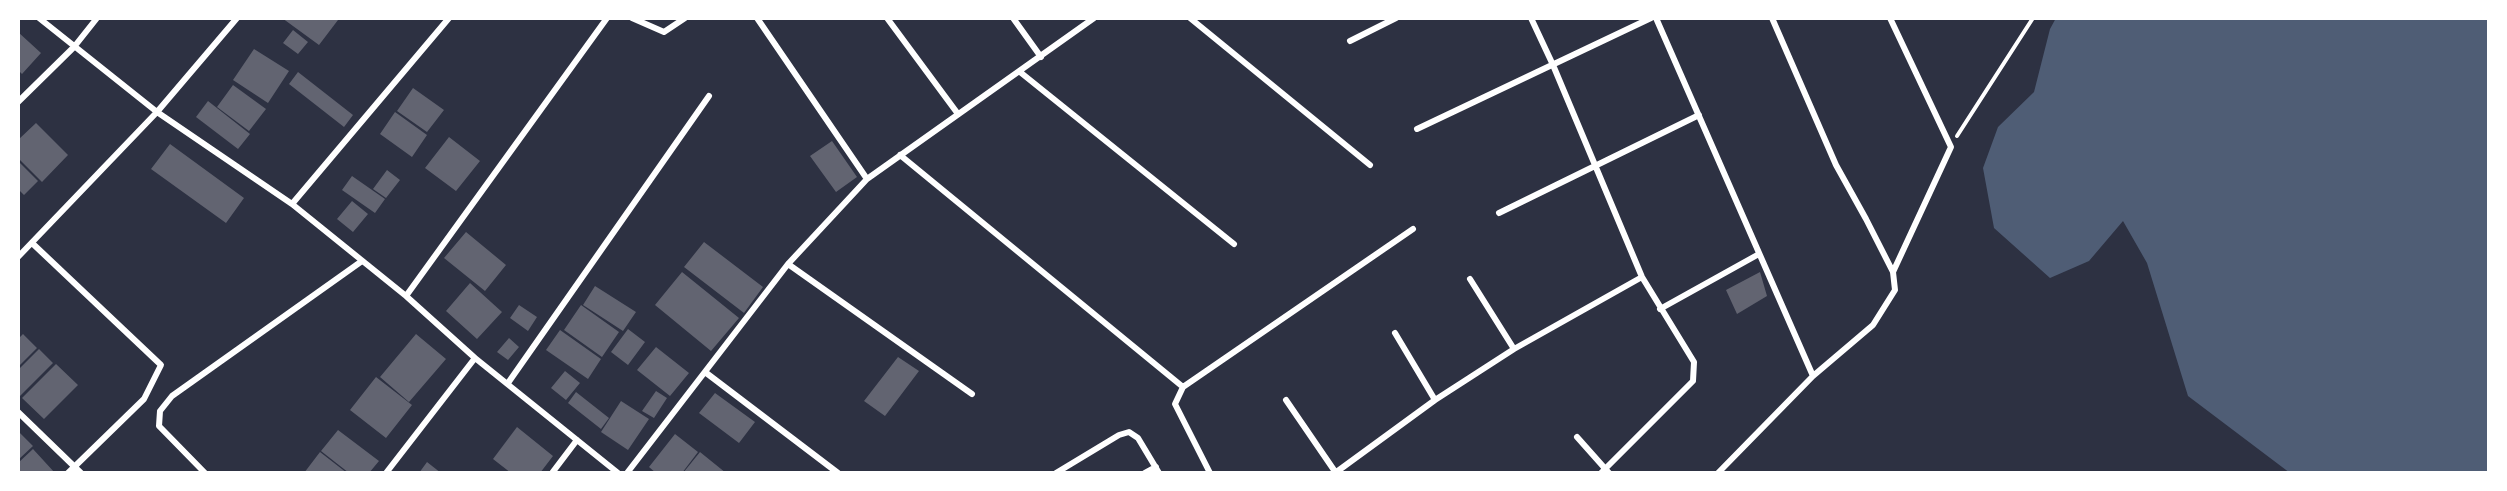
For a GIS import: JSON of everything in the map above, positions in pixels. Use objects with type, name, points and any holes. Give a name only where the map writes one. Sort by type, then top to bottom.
[{"type":"street","points":[[39,18],[157,111],[292,204],[406,296],[475,358],[618,473]]},
{"type":"street","points":[[18,102],[74,47],[97,18]]},
{"type":"street","points":[[18,257],[157,111],[237,18]]},
{"type":"street","points":[[292,204],[449,18]]},
{"type":"street","points":[[406,296],[607,18]]},
{"type":"street","points":[[632,18],[664,32],[685,18]]},
{"type":"street","points":[[758,18],[867,179]]},
{"type":"street","points":[[887,18],[958,114]]},
{"type":"street","points":[[1013,18],[1041,57]]},
{"type":"street","points":[[627,473],[788,264],[867,179],[1094,18]]},
{"type":"street","points":[[1190,18],[1370,165]]},
{"type":"street","points":[[1350,41],[1396,18]]},
{"type":"street","points":[[1531,18],[1642,277],[1694,362],[1693,381],[1605,472],[1576,437]]},
{"type":"street","points":[[1418,129],[1651,18]]},
{"type":"street","points":[[1656,18],[1813,376]]},
{"type":"street","points":[[1718,473],[1813,376],[1873,325],[1895,290],[1893,273],[1836,165],[1772,18]]},
{"type":"street","points":[[1890,18],[1950,147],[1893,273]]},
{"type":"street","points":[[1020,72],[1234,243]]},
{"type":"street","points":[[508,384],[709,96]]},
{"type":"street","points":[[1499,213],[1698,115]]},
{"type":"street","points":[[900,155],[1184,387]]},
{"type":"street","points":[[1210,473],[1175,404],[1184,387],[1413,229]]},
{"type":"street","points":[[32,243],[161,365],[144,399],[68,473]]},
{"type":"street","points":[[1660,309],[1759,254]]},
{"type":"street","points":[[205,473],[159,426],[160,411],[172,396],[362,261]]},
{"type":"street","points":[[788,264],[972,394]]},
{"type":"street","points":[[1286,400],[1336,473],[1435,400],[1514,349],[1642,277]]},
{"type":"street","points":[[1470,279],[1514,349]]},
{"type":"street","points":[[1395,333],[1435,400]]},
{"type":"street","points":[[386,473],[475,358]]},
{"type":"street","points":[[705,372],[838,473]]},
{"type":"street","points":[[18,412],[81,473]]},
{"type":"street","points":[[1056,473],[1119,435],[1129,432],[1138,438],[1158,470],[1145,473]]},
{"type":"street","points":[[552,473],[577,440]]},
{"type":"path","points":[[1950,147],[2032,18]]},
{"type":"water","points":[[2056,18],[2489,18],[2489,473],[2290,473],[2188,396],[2147,263],[2123,221],[2089,261],[2050,278],[1994,228],[1983,168],[1998,127],[2034,92],[2050,29]]},
{"type":"building","points":[[282,18],[335,18],[338,20],[319,45]]},
{"type":"building","points":[[293,30],[308,42],[298,54],[283,43]]},
{"type":"building","points":[[18,32],[41,53],[22,74],[18,70]]},
{"type":"building","points":[[254,49],[289,71],[268,103],[233,80]]},
{"type":"building","points":[[298,72],[353,115],[344,127],[289,84]]},
{"type":"building","points":[[233,85],[266,109],[249,131],[217,107]]},
{"type":"building","points":[[413,88],[444,110],[427,132],[397,111]]},
{"type":"building","points":[[208,101],[250,134],[238,149],[196,117]]},
{"type":"building","points":[[395,112],[427,135],[412,157],[380,134]]},
{"type":"building","points":[[36,123],[68,155],[42,182],[18,158],[18,140]]},
{"type":"building","points":[[449,137],[480,161],[456,191],[425,168]]},
{"type":"building","points":[[832,141],[857,177],[836,192],[810,156]]},
{"type":"building","points":[[170,144],[244,198],[226,223],[151,169]]},
{"type":"building","points":[[18,161],[38,181],[24,195],[18,189]]},
{"type":"building","points":[[387,170],[400,180],[386,198],[373,189]]},
{"type":"building","points":[[352,176],[385,199],[375,213],[342,190]]},
{"type":"building","points":[[352,201],[368,214],[353,232],[337,219]]},
{"type":"building","points":[[466,232],[506,265],[485,291],[444,258]]},
{"type":"building","points":[[704,242],[763,287],[744,313],[684,267]]},
{"type":"building","points":[[682,272],[739,318],[711,351],[655,305]]},
{"type":"building","points":[[1760,272],[1767,296],[1737,314],[1726,290]]},
{"type":"building","points":[[470,283],[502,312],[477,339],[446,311]]},
{"type":"building","points":[[595,286],[636,312],[623,331],[583,305]]},
{"type":"building","points":[[519,305],[537,317],[528,331],[510,318]]},
{"type":"building","points":[[581,305],[619,332],[602,357],[564,330]]},
{"type":"building","points":[[628,329],[645,342],[628,365],[611,352]]},
{"type":"building","points":[[560,330],[601,359],[588,379],[546,350]]},
{"type":"building","points":[[23,334],[37,348],[18,367],[18,339]]},
{"type":"building","points":[[416,334],[446,359],[409,402],[380,377]]},
{"type":"building","points":[[509,338],[519,347],[508,360],[497,352]]},
{"type":"building","points":[[656,347],[689,373],[670,396],[637,370]]},
{"type":"building","points":[[39,349],[53,363],[18,398],[18,370]]},
{"type":"building","points":[[898,357],[919,371],[885,416],[864,401]]},
{"type":"building","points":[[56,364],[78,385],[44,419],[22,398]]},
{"type":"building","points":[[565,371],[580,383],[566,400],[551,388]]},
{"type":"building","points":[[376,377],[412,405],[386,438],[350,410]]},
{"type":"building","points":[[656,391],[667,398],[654,418],[642,411]]},
{"type":"building","points":[[576,392],[609,418],[601,429],[568,403]]},
{"type":"building","points":[[715,393],[755,422],[739,443],[699,413]]},
{"type":"building","points":[[621,401],[649,419],[628,450],[601,432]]},
{"type":"building","points":[[517,427],[553,456],[540,473],[511,473],[493,459]]},
{"type":"building","points":[[338,430],[379,461],[369,473],[349,473],[321,451]]},
{"type":"building","points":[[18,431],[33,446],[18,460]]},
{"type":"building","points":[[675,434],[698,452],[682,473],[656,473],[649,467]]},
{"type":"building","points":[[33,449],[55,473],[18,473],[18,463]]},
{"type":"building","points":[[320,452],[347,473],[304,473]]},
{"type":"building","points":[[700,452],[726,473],[683,473]]},
{"type":"building","points":[[427,462],[441,473],[419,473]]}]
